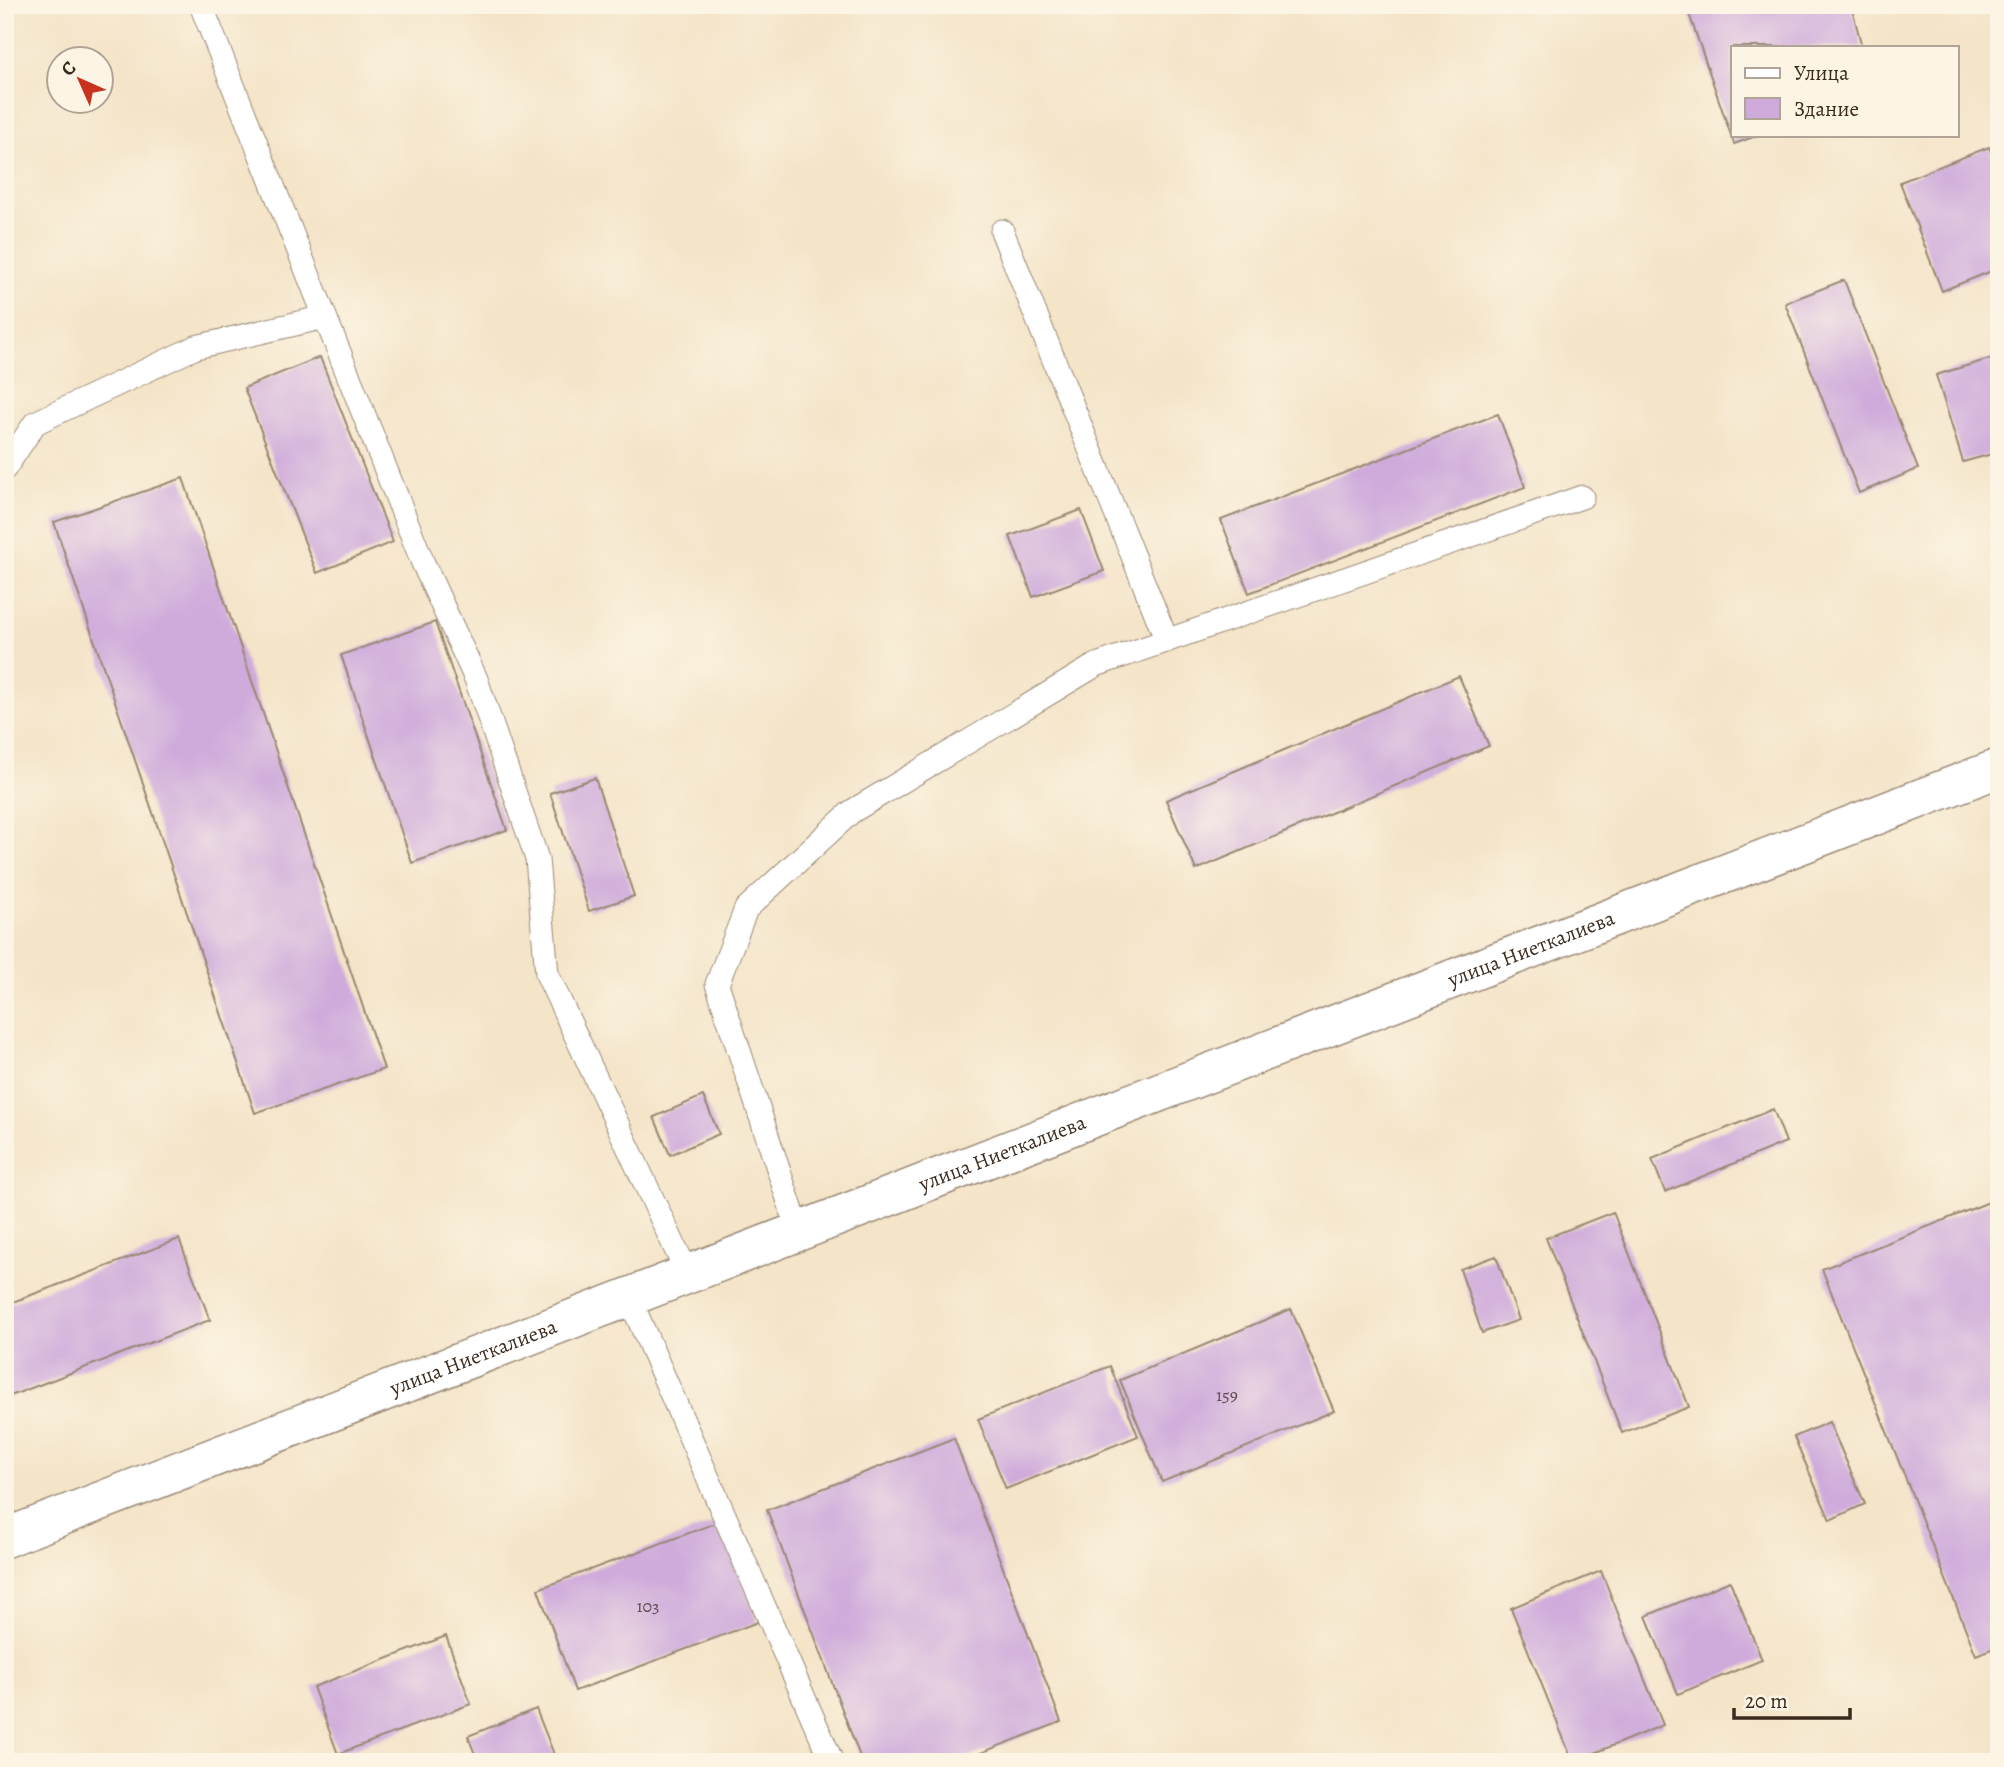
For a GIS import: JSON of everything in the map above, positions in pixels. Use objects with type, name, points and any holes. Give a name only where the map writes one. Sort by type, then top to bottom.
[{"type":"street","name":"улица Ниеткалиева","points":[[5,1538],[1999,768]]},
{"type":"lane","points":[[201,5],[423,564],[477,679],[537,859],[547,974],[688,1275]]},
{"type":"lane","points":[[1002,231],[1167,641]]},
{"type":"lane","points":[[5,468],[35,423],[47,417],[197,347],[325,317]]},
{"type":"lane","points":[[799,1232],[718,984],[746,909],[851,812],[1096,665],[1582,497]]},
{"type":"lane","points":[[629,1297],[832,1762]]},
{"type":"building","points":[[1686,5],[1851,5],[1862,46],[1731,46],[1731,135]]},
{"type":"building","points":[[1731,136],[1756,136],[1734,144]]},
{"type":"building","points":[[1989,147],[1999,173],[1999,268],[1942,291],[1900,182]]},
{"type":"building","points":[[1844,280],[1918,469],[1859,493],[1785,303]]},
{"type":"building","points":[[1999,356],[1999,452],[1963,462],[1936,375]]},
{"type":"building","points":[[320,357],[393,542],[317,573],[244,388]]},
{"type":"building","points":[[1498,414],[1525,487],[1249,593],[1221,520]]},
{"type":"building","points":[[183,478],[384,1069],[255,1113],[54,522]]},
{"type":"building","points":[[1081,510],[1104,571],[1033,597],[1010,536]]},
{"type":"building","points":[[435,622],[507,830],[412,863],[341,655]]},
{"type":"building","points":[[1459,676],[1489,746],[1196,870],[1166,800]]},
{"type":"building","points":[[595,778],[634,896],[589,911],[550,793]]},
{"type":"building","points":[[703,1096],[719,1134],[670,1155],[654,1117]]},
{"type":"building","points":[[1773,1109],[1786,1142],[1665,1192],[1652,1159]]},
{"type":"building","points":[[1999,1198],[1999,1646],[1976,1655],[1822,1269]]},
{"type":"building","points":[[1613,1212],[1689,1407],[1622,1433],[1546,1238]]},
{"type":"building","points":[[179,1239],[210,1320],[5,1398],[5,1305]]},
{"type":"building","points":[[1496,1256],[1519,1320],[1482,1333],[1460,1269]]},
{"type":"building","points":[[1291,1309],[1334,1411],[1162,1482],[1120,1380]]},
{"type":"building","points":[[1110,1366],[1138,1436],[1006,1489],[978,1419]]},
{"type":"building","points":[[1829,1422],[1865,1504],[1830,1520],[1794,1437]]},
{"type":"building","points":[[954,1438],[1061,1722],[957,1762],[862,1762],[767,1510]]},
{"type":"building","points":[[721,1521],[758,1622],[575,1691],[538,1589]]},
{"type":"building","points":[[1601,1571],[1663,1725],[1573,1762],[1511,1608]]},
{"type":"building","points":[[1730,1581],[1762,1660],[1678,1694],[1646,1616]]},
{"type":"building","points":[[446,1636],[471,1704],[338,1754],[313,1687]]},
{"type":"building","points":[[536,1709],[557,1762],[478,1762],[468,1736]]}]
